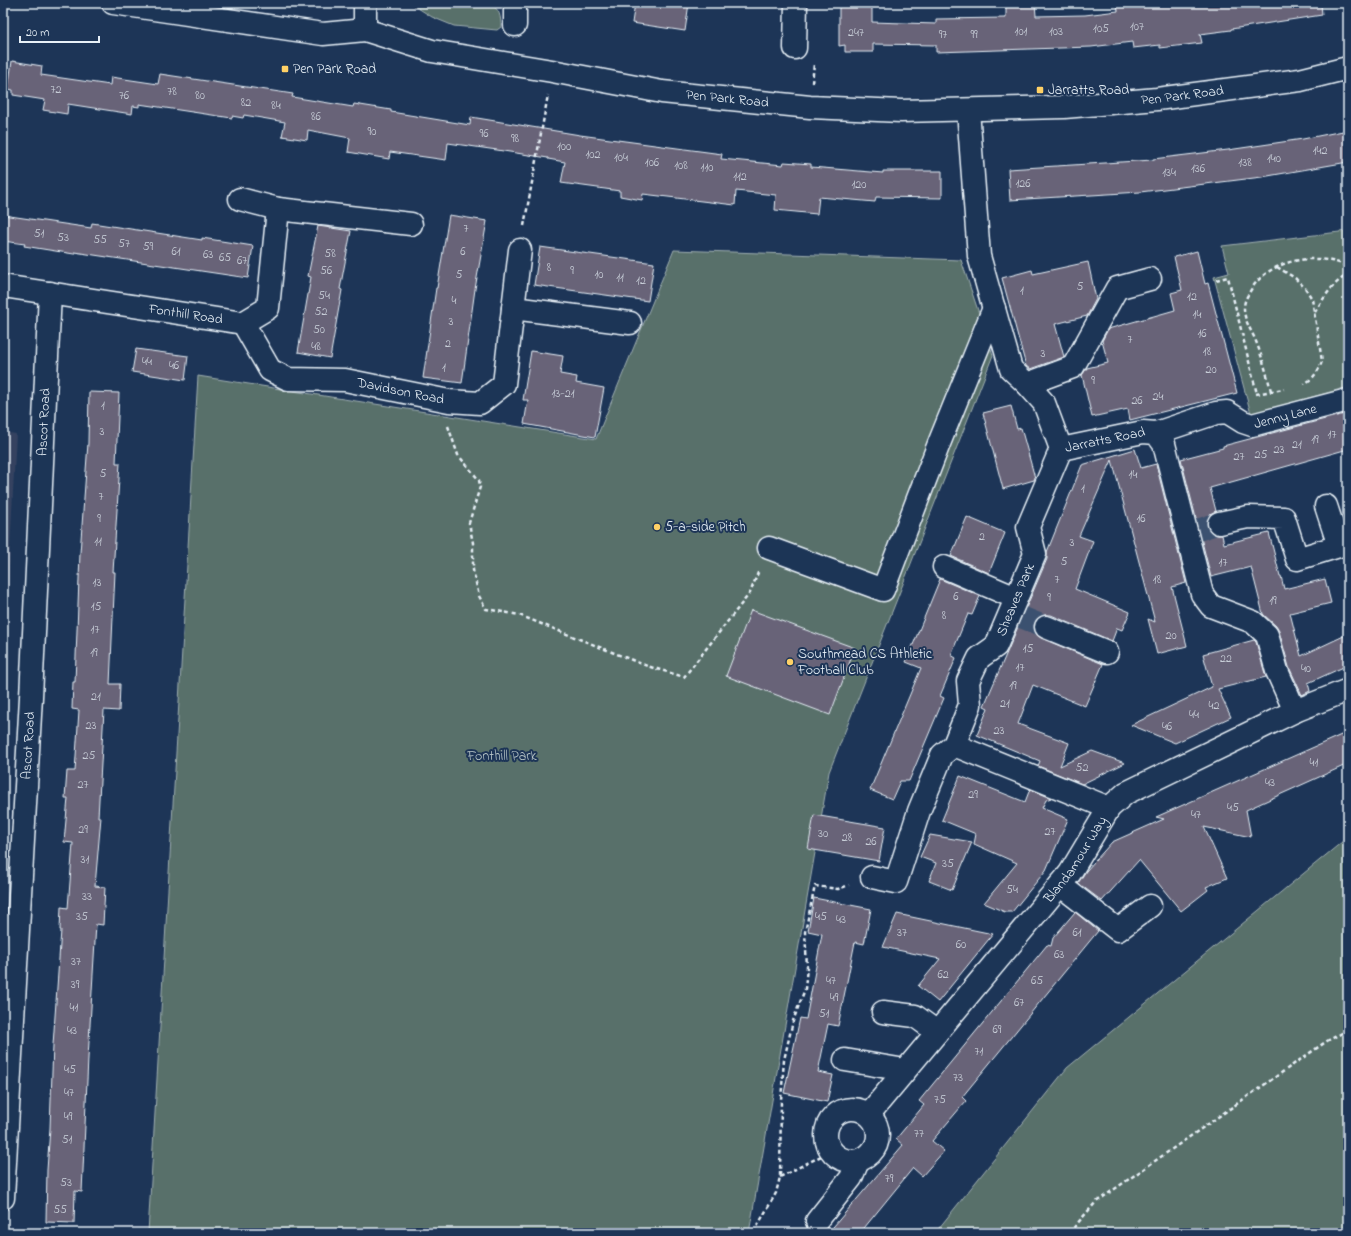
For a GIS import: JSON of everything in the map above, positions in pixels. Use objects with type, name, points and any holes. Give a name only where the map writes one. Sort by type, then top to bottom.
[{"type":"street","name":"Pen Park Road","points":[[113,3],[323,34],[365,30],[432,51],[552,71],[662,92],[810,108],[901,111],[1064,107],[1157,98],[1300,80],[1348,68]]},
{"type":"street","points":[[365,3],[365,30]]},
{"type":"street","points":[[515,3],[515,25]]},
{"type":"street","points":[[795,48],[796,3]]},
{"type":"street","name":"Jarratts Road","points":[[968,110],[979,256],[1011,369],[1044,403],[1061,449],[1143,432],[1156,433],[1164,444],[1191,532],[1202,594],[1211,606],[1253,622],[1267,635],[1277,671],[1295,711]]},
{"type":"street","points":[[240,199],[278,209],[411,224]]},
{"type":"street","name":"Fonthill Road","points":[[3,286],[243,323],[268,308],[278,209]]},
{"type":"street","name":"Davidson Road","points":[[243,323],[270,370],[288,379],[345,380],[450,402],[480,403],[504,384],[520,250]]},
{"type":"street","points":[[1027,384],[1073,367],[1117,288],[1150,280]]},
{"type":"street","name":"Ascot Road","points":[[3,1198],[31,697],[50,293]]},
{"type":"street","points":[[513,308],[630,323]]},
{"type":"street","points":[[769,548],[883,590],[994,308]]},
{"type":"street","name":"Jenny Lane","points":[[1156,433],[1216,413],[1227,412],[1243,422],[1252,425],[1348,400]]},
{"type":"street","name":"Sheaves Park","points":[[872,877],[896,882],[919,811],[942,755],[954,744],[970,705],[968,681],[979,658],[996,646],[1016,609],[1035,554],[1028,527],[1061,449]]},
{"type":"street","points":[[1219,524],[1248,517],[1284,518],[1297,560],[1339,546],[1326,506]]},
{"type":"street","points":[[944,567],[1016,609]]},
{"type":"street","points":[[1046,627],[1108,652]]},
{"type":"street","name":"Blandamour Way","points":[[868,1114],[1070,873],[1109,808],[1126,793],[1295,711],[1348,690]]},
{"type":"street","points":[[954,744],[1109,808]]},
{"type":"street","points":[[1060,885],[1118,930],[1150,906]]},
{"type":"street","points":[[883,1012],[915,1016],[937,1032]]},
{"type":"street","points":[[845,1060],[905,1070]]},
{"type":"street","points":[[849,1109],[861,1110],[874,1120],[878,1128],[879,1136],[877,1145],[873,1152],[866,1158],[850,1162],[836,1156],[831,1151],[827,1143],[827,1127],[831,1119],[837,1114],[849,1109]]},
{"type":"street","points":[[817,1221],[851,1178],[858,1161]]},
{"type":"path","points":[[795,48],[815,49],[810,108]]},
{"type":"path","points":[[520,250],[552,71]]},
{"type":"path","points":[[1271,392],[1265,367],[1255,339],[1246,321],[1244,306],[1247,297],[1260,278],[1286,263],[1315,259],[1329,260],[1348,268]]},
{"type":"path","points":[[1277,267],[1295,278],[1306,289],[1312,299],[1315,312],[1322,361],[1312,378],[1301,386]]},
{"type":"path","points":[[1315,312],[1332,288],[1342,278],[1348,275]]},
{"type":"path","points":[[1216,280],[1228,277],[1264,422]]},
{"type":"path","points":[[1256,394],[1287,389]]},
{"type":"path","points":[[438,399],[458,455],[479,480],[480,486],[468,523],[473,543],[473,570],[479,596],[486,609],[519,615],[647,666],[684,677],[750,593],[769,548]]},
{"type":"path","points":[[755,1233],[776,1193],[780,1177],[781,1100],[784,1060],[794,1021],[805,989],[807,967],[805,932],[815,886],[838,889],[872,877]]},
{"type":"path","points":[[1069,1233],[1096,1202],[1327,1041],[1348,1030]]},
{"type":"path","points":[[780,1177],[831,1151]]},
{"type":"shaded area","points":[[3,432],[16,434],[3,687]]},
{"type":"green space","points":[[410,3],[476,3],[493,6],[498,10],[501,27],[497,30],[454,26],[432,17]]},
{"type":"green space","points":[[1348,231],[1348,387],[1251,414],[1214,277],[1229,273],[1222,246]]},
{"type":"green space","name":"Fonthill Park","points":[[674,250],[961,260],[993,355],[829,772],[749,1233],[148,1233],[198,376],[596,439]]},
{"type":"green space","points":[[1348,837],[1348,1233],[935,1233],[1067,1068]]},
{"type":"building","points":[[635,3],[689,3],[685,31],[632,23]]},
{"type":"building","points":[[839,3],[872,3],[872,22],[936,24],[936,19],[1006,18],[1006,5],[1011,3],[1035,3],[1036,16],[1085,15],[1118,11],[1117,3],[1321,3],[1322,15],[1200,34],[1202,43],[1160,48],[1160,45],[1133,48],[1132,42],[1091,47],[936,52],[936,45],[873,44],[873,52],[845,52],[845,45],[839,46]]},
{"type":"building","points":[[12,61],[42,66],[41,75],[110,85],[111,77],[158,84],[160,74],[293,94],[292,97],[353,107],[354,104],[391,110],[391,112],[470,125],[471,117],[580,135],[722,154],[721,159],[783,165],[784,162],[811,164],[811,167],[883,173],[883,171],[942,171],[942,198],[876,197],[875,202],[819,197],[817,214],[775,210],[776,195],[736,191],[735,205],[643,194],[642,200],[620,196],[620,191],[561,183],[565,162],[497,150],[448,143],[446,160],[390,152],[389,159],[348,152],[350,138],[308,130],[307,140],[282,136],[285,122],[244,115],[243,118],[232,116],[232,118],[139,104],[139,107],[133,106],[132,114],[68,104],[67,114],[43,110],[45,100],[13,95],[13,90],[8,89]]},
{"type":"building","points":[[1348,130],[1348,162],[1262,177],[1140,192],[1010,200],[1008,169],[1153,160],[1303,139]]},
{"type":"building","points":[[3,215],[91,228],[92,223],[202,240],[202,238],[253,246],[248,278],[74,252],[74,254],[3,241]]},
{"type":"building","points":[[449,215],[487,221],[475,289],[462,383],[423,378],[436,288]]},
{"type":"building","points":[[318,226],[351,231],[340,289],[342,290],[330,358],[298,352],[311,277],[308,276]]},
{"type":"building","points":[[540,247],[654,263],[648,301],[534,285]]},
{"type":"building","points":[[1197,251],[1205,284],[1208,283],[1237,393],[1130,420],[1128,409],[1092,417],[1082,375],[1087,368],[1108,363],[1102,341],[1108,329],[1175,310],[1171,293],[1182,290],[1174,257]]},
{"type":"building","points":[[1088,262],[1096,299],[1087,316],[1055,324],[1064,357],[1030,369],[1026,366],[1002,278],[1032,270],[1033,274]]},
{"type":"building","points":[[136,349],[188,356],[185,380],[132,372]]},
{"type":"building","points":[[531,351],[563,356],[560,374],[577,377],[576,383],[604,388],[595,437],[524,424],[528,400],[523,400]]},
{"type":"building","points":[[89,392],[119,393],[116,463],[120,463],[113,572],[115,572],[110,684],[120,684],[119,711],[104,710],[98,817],[101,817],[95,886],[105,887],[103,925],[96,924],[82,1192],[75,1191],[74,1223],[46,1222],[47,1170],[53,1045],[61,930],[61,907],[68,908],[73,843],[64,842],[68,798],[65,798],[67,771],[75,771],[79,710],[72,709],[73,682],[75,682],[80,553],[88,443]]},
{"type":"building","points":[[1011,406],[1017,429],[1021,428],[1035,478],[1034,480],[1003,489],[983,413]]},
{"type":"building","points":[[1348,413],[1348,449],[1210,488],[1216,511],[1210,514],[1207,519],[1207,526],[1210,532],[1215,535],[1222,535],[1224,544],[1269,533],[1284,589],[1325,579],[1331,603],[1290,613],[1301,656],[1348,634],[1348,665],[1308,683],[1310,691],[1302,695],[1289,667],[1279,631],[1276,626],[1263,614],[1251,567],[1211,577],[1181,459],[1223,448],[1223,446]]},
{"type":"building","points":[[1135,449],[1141,468],[1156,464],[1186,583],[1172,587],[1187,646],[1157,654],[1148,619],[1155,622],[1112,460],[1079,536],[1093,541],[1075,589],[1130,612],[1122,630],[1117,628],[1112,641],[1051,615],[1038,617],[1034,623],[1034,628],[1036,634],[1041,638],[1103,664],[1085,706],[1033,685],[1018,724],[1069,743],[1060,766],[1092,751],[1125,763],[1082,784],[1038,766],[1040,761],[977,735],[988,708],[984,706],[1047,559],[1047,552],[1082,465]]},
{"type":"building","points":[[967,517],[1005,533],[989,573],[951,556]]},
{"type":"building","points":[[940,579],[980,596],[972,615],[968,614],[951,655],[956,658],[940,696],[944,698],[909,781],[900,781],[892,799],[870,790],[921,668],[906,662]]},
{"type":"building","name":"Southmead CS Athletic Football Club","points":[[751,610],[855,648],[830,715],[726,676]]},
{"type":"building","points":[[1254,640],[1256,642],[1266,677],[1218,689],[1231,717],[1175,743],[1131,725],[1212,687],[1203,654]]},
{"type":"building","points":[[1348,732],[1348,764],[1246,810],[1251,837],[1204,827],[1227,878],[1206,887],[1208,890],[1181,911],[1139,860],[1102,901],[1078,883],[1086,871],[1112,842],[1164,819],[1156,817]]},
{"type":"building","points":[[960,776],[1025,802],[1030,789],[1051,798],[1046,800],[1042,808],[1068,819],[1046,870],[1012,912],[1005,912],[984,903],[1017,863],[974,844],[976,834],[942,820]]},
{"type":"building","points":[[814,815],[885,827],[879,861],[808,849]]},
{"type":"building","points":[[930,835],[972,842],[952,890],[929,881],[936,863],[920,857]]},
{"type":"building","points":[[814,898],[871,909],[864,944],[855,942],[838,1026],[828,1024],[818,1072],[833,1075],[827,1102],[784,1093],[800,1018],[806,1019],[822,934],[808,931]]},
{"type":"building","points":[[1075,912],[1098,931],[962,1097],[966,1101],[932,1141],[944,1151],[922,1176],[913,1168],[860,1233],[828,1233],[903,1145],[896,1139],[924,1105],[919,1101],[1047,945],[1051,946],[1053,938]]},
{"type":"building","points":[[897,914],[993,934],[938,1002],[918,986],[940,959],[883,947]]},
{"type":"tunnel","points":[[1195,531],[1219,523]]},
{"type":"tunnel","points":[[1021,617],[1046,627]]},
{"type":"place","name":"Pen Park Road","points":[[285,69]]},
{"type":"place","name":"Jarratts Road","points":[[1040,90]]},
{"type":"place","name":"5-a-side Pitch","points":[[657,527]]},
{"type":"place","name":"Southmead CS Athletic Football Club","points":[[790,662]]}]
